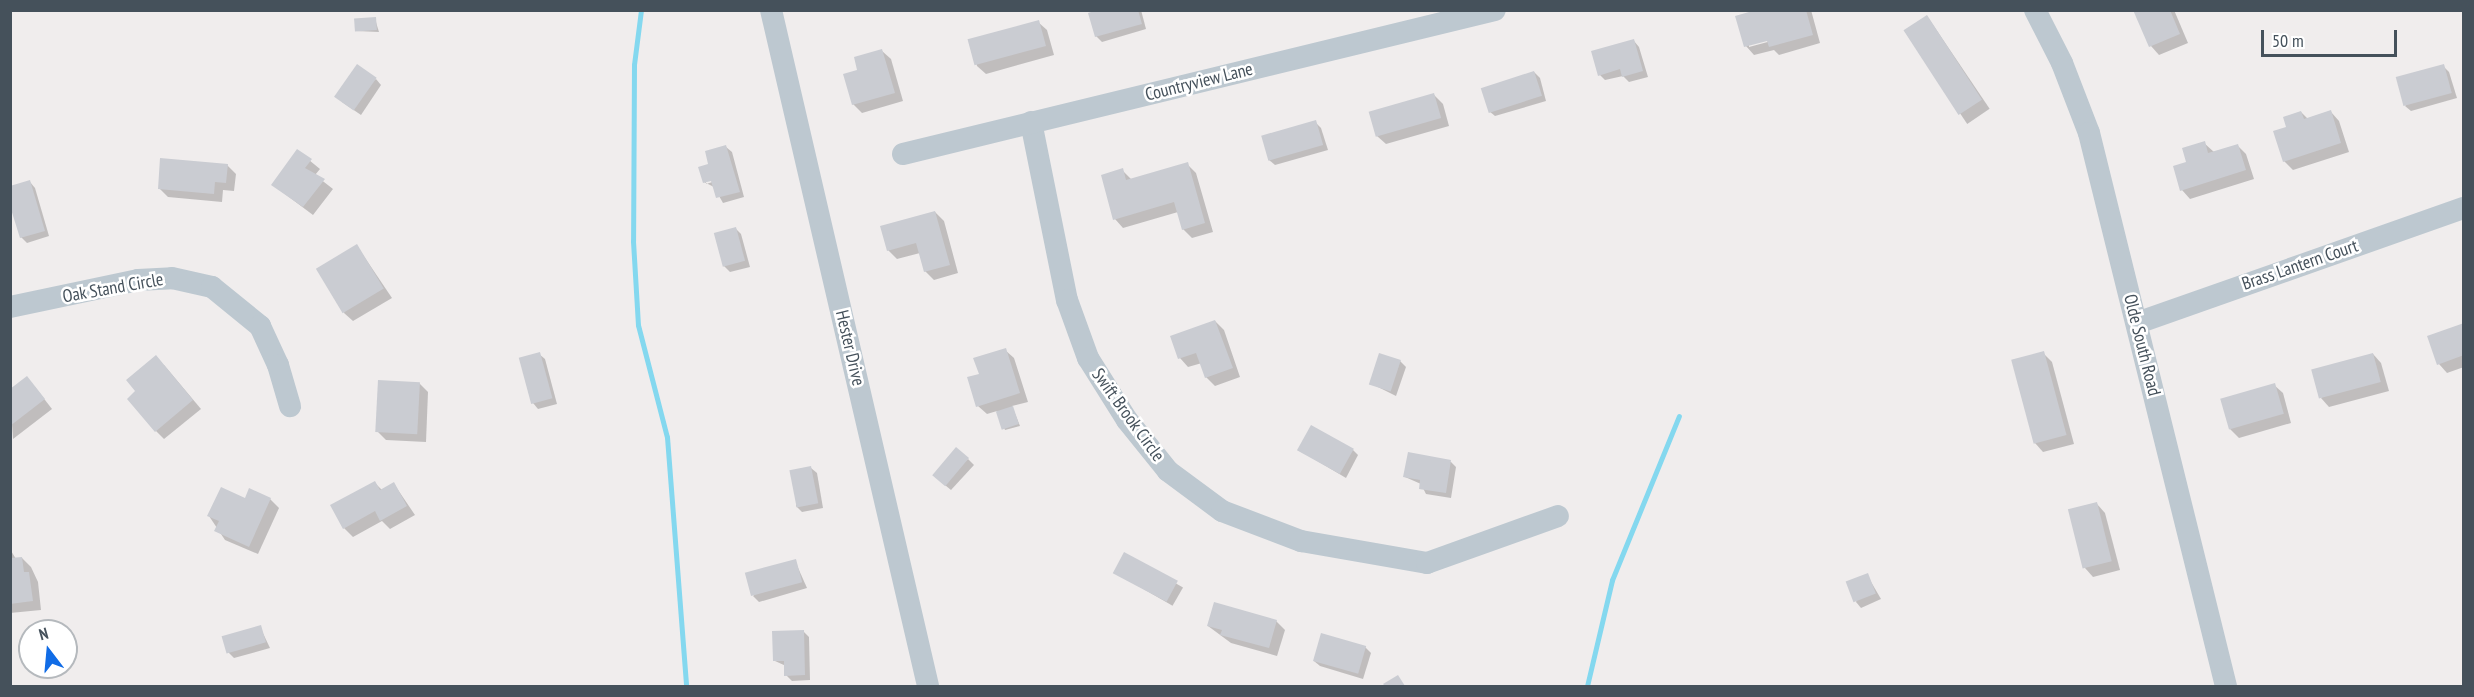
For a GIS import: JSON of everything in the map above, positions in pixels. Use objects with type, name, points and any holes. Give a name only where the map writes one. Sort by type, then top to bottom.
[{"type":"street","name":"Hester Drive","points":[[771,10],[928,687]]},
{"type":"street","name":"Countryview Lane","points":[[903,154],[1495,10]]},
{"type":"street","name":"Olde South Road","points":[[2035,10],[2062,63],[2089,133],[2226,687]]},
{"type":"street","name":"Swift Brook Circle","points":[[1031,122],[1067,300],[1088,358],[1127,420],[1168,471],[1222,511],[1301,541],[1427,563],[1558,516]]},
{"type":"street","name":"Brass Lantern Court","points":[[2137,323],[2463,208]]},
{"type":"street","name":"Oak Stand Circle","points":[[10,307],[138,280],[172,278],[212,288],[260,326],[279,365],[290,406]]},
{"type":"building","points":[[1097,10],[1138,10],[1142,24],[1095,37],[1088,13]]},
{"type":"building","points":[[1756,10],[1806,10],[1813,35],[1769,47],[1767,41],[1744,47],[1735,16]]},
{"type":"building","points":[[2133,10],[2170,10],[2180,34],[2149,47]]},
{"type":"building","points":[[1927,15],[1982,100],[1959,115],[1904,30]]},
{"type":"building","points":[[376,17],[377,30],[355,32],[354,19]]},
{"type":"building","points":[[1039,20],[1046,46],[975,65],[968,39]]},
{"type":"building","points":[[1634,39],[1643,71],[1622,77],[1620,69],[1598,76],[1591,51]]},
{"type":"building","points":[[882,49],[895,93],[852,105],[843,74],[857,70],[854,57]]},
{"type":"building","points":[[357,64],[377,78],[354,111],[334,97]]},
{"type":"building","points":[[2444,64],[2452,93],[2403,106],[2396,77]]},
{"type":"building","points":[[1534,71],[1542,96],[1489,113],[1481,88]]},
{"type":"building","points":[[1434,93],[1441,118],[1376,137],[1369,112]]},
{"type":"building","points":[[2331,110],[2341,143],[2283,162],[2273,131],[2286,127],[2283,117],[2301,111],[2304,119]]},
{"type":"building","points":[[1316,120],[1323,145],[1268,161],[1261,136]]},
{"type":"building","points":[[2205,141],[2208,153],[2238,144],[2246,170],[2180,191],[2173,166],[2186,162],[2182,148]]},
{"type":"building","points":[[726,145],[740,192],[716,198],[711,181],[703,183],[698,167],[708,164],[705,151]]},
{"type":"building","points":[[297,149],[312,159],[305,168],[325,179],[303,207],[271,185]]},
{"type":"building","points":[[160,158],[228,164],[226,183],[215,182],[214,194],[158,189]]},
{"type":"building","points":[[1188,162],[1205,223],[1182,230],[1174,202],[1113,220],[1101,175],[1123,168],[1126,180]]},
{"type":"building","points":[[30,180],[45,231],[20,238],[10,206],[10,186]]},
{"type":"building","points":[[935,211],[950,265],[924,272],[916,243],[887,251],[880,226]]},
{"type":"building","points":[[736,227],[745,261],[723,267],[714,233]]},
{"type":"building","points":[[357,244],[384,289],[343,313],[316,269]]},
{"type":"building","points":[[1215,320],[1233,368],[1205,378],[1196,353],[1178,359],[1170,336]]},
{"type":"building","points":[[2464,323],[2464,355],[2437,365],[2427,336]]},
{"type":"building","points":[[1006,348],[1020,393],[976,407],[967,377],[979,374],[973,358]]},
{"type":"building","points":[[2044,351],[2067,435],[2034,444],[2011,360]]},
{"type":"building","points":[[540,352],[552,398],[531,404],[519,358]]},
{"type":"building","points":[[1379,353],[1401,360],[1391,391],[1369,384]]},
{"type":"building","points":[[2373,353],[2381,382],[2319,399],[2311,370]]},
{"type":"building","points":[[156,355],[193,400],[155,432],[127,399],[135,391],[126,380]]},
{"type":"building","points":[[27,376],[45,399],[10,426],[10,389]]},
{"type":"building","points":[[378,380],[420,382],[417,434],[375,432]]},
{"type":"building","points":[[2275,383],[2284,414],[2229,429],[2220,399]]},
{"type":"building","points":[[1013,406],[1019,424],[1002,430],[996,412]]},
{"type":"building","points":[[1311,425],[1354,449],[1340,474],[1297,450]]},
{"type":"building","points":[[956,447],[969,458],[945,486],[932,475]]},
{"type":"building","points":[[1408,452],[1451,460],[1446,493],[1419,489],[1420,480],[1403,477]]},
{"type":"building","points":[[811,466],[818,503],[797,507],[789,470]]},
{"type":"building","points":[[375,481],[380,490],[394,482],[407,506],[380,521],[375,511],[343,529],[330,505]]},
{"type":"building","points":[[221,487],[245,498],[249,488],[271,498],[249,547],[214,531],[219,521],[207,516]]},
{"type":"building","points":[[2097,502],[2112,561],[2083,568],[2068,509]]},
{"type":"building","points":[[1124,552],[1178,581],[1167,602],[1113,573]]},
{"type":"building","points":[[22,557],[24,572],[29,572],[33,601],[10,604],[10,558]]},
{"type":"building","points":[[796,559],[802,582],[751,596],[745,573]]},
{"type":"building","points":[[1868,573],[1876,594],[1853,602],[1846,582]]},
{"type":"building","points":[[1214,602],[1277,620],[1269,648],[1220,635],[1222,630],[1207,626]]},
{"type":"building","points":[[261,625],[266,642],[227,654],[222,636]]},
{"type":"building","points":[[804,630],[805,675],[784,676],[784,661],[773,661],[772,631]]},
{"type":"building","points":[[1321,633],[1366,646],[1358,674],[1313,661]]},
{"type":"building","points":[[1398,675],[1405,686],[1385,686],[1383,684]]},
{"type":"waterway","points":[[641,10],[634,65],[633,241],[638,325],[667,437],[686,686]]},
{"type":"waterway","points":[[1587,686],[1612,580],[1679,416]]}]
